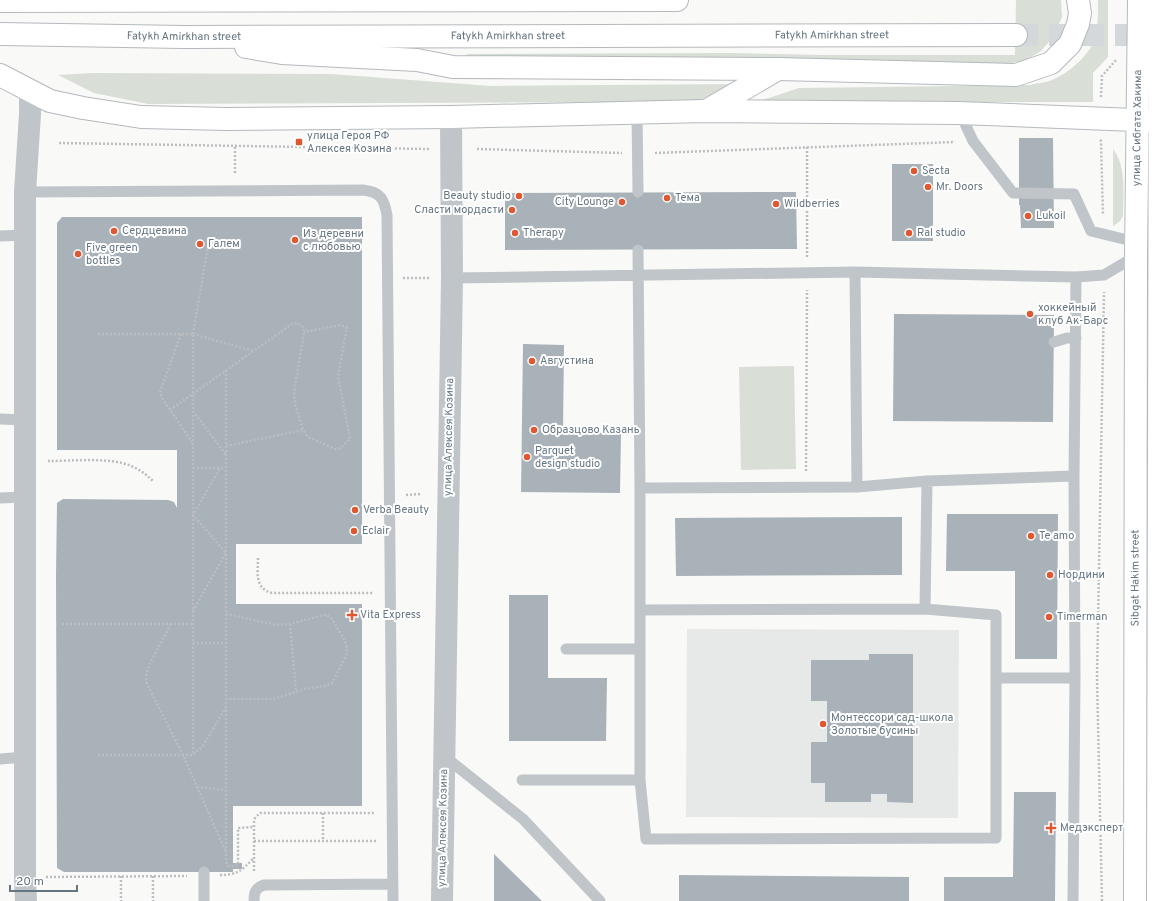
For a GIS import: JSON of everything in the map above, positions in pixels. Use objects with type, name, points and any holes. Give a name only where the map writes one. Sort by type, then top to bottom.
[{"type":"main road","points":[[0,1],[677,0]]},
{"type":"main road","points":[[184,37],[282,53],[417,60],[453,67],[778,69],[1016,76],[1051,63],[1070,44],[1078,24],[1080,13],[1078,0]]},
{"type":"main road","name":"улица Сибгата Хакима","points":[[1136,249],[1138,0]]},
{"type":"main road","name":"улица Сибгата Хакима","points":[[1158,901],[1160,0]]},
{"type":"main road","name":"Fatykh Amirkhan street","points":[[0,34],[184,37],[1016,35]]},
{"type":"main road","points":[[705,111],[778,69]]},
{"type":"main road","points":[[0,75],[50,101],[83,108],[142,117],[227,119],[451,117],[705,111],[960,113],[1160,120]]},
{"type":"main road","points":[[0,89],[30,91]]},
{"type":"main road","name":"Sibgat Hakim street","points":[[1135,901],[1136,249]]},
{"type":"street","points":[[26,901],[25,192],[30,91]]},
{"type":"street","name":"улица Алексея Козина","points":[[442,901],[452,278],[451,117]]},
{"type":"lane","points":[[637,113],[638,192]]},
{"type":"lane","points":[[452,278],[807,272],[1076,277],[1104,275],[1136,249],[1104,234],[1091,231],[1074,194],[1013,193],[973,141],[960,113]]},
{"type":"lane","points":[[25,192],[363,190],[371,191],[379,195],[384,202],[386,215],[387,278],[393,901]]},
{"type":"lane","points":[[0,236],[25,235]]},
{"type":"lane","points":[[638,250],[640,780],[646,840],[996,838],[996,615],[925,609],[640,610]]},
{"type":"lane","points":[[855,272],[857,487]]},
{"type":"lane","points":[[1073,901],[1076,277]]},
{"type":"lane","points":[[1054,342],[1067,338],[1076,338]]},
{"type":"lane","points":[[0,419],[25,420]]},
{"type":"lane","points":[[640,488],[857,487],[927,481],[1074,476]]},
{"type":"lane","points":[[925,609],[927,481]]},
{"type":"lane","points":[[0,498],[25,497]]},
{"type":"lane","points":[[566,649],[640,649]]},
{"type":"lane","points":[[996,678],[1075,678]]},
{"type":"lane","name":"улица Алексея Козина","points":[[444,756],[523,819],[600,901]]},
{"type":"lane","points":[[0,758],[25,757]]},
{"type":"lane","points":[[522,780],[640,780]]},
{"type":"lane","points":[[204,874],[204,901]]},
{"type":"lane","points":[[254,897],[258,887],[264,885],[392,884]]},
{"type":"path","points":[[1101,98],[1102,76],[1117,58]]},
{"type":"path","points":[[1095,138],[1101,141],[1104,234]]},
{"type":"path","points":[[476,149],[637,154],[973,141]]},
{"type":"path","points":[[59,143],[431,149]]},
{"type":"path","points":[[235,147],[235,191]]},
{"type":"path","points":[[806,487],[808,147]]},
{"type":"path","points":[[193,755],[193,334],[208,246]]},
{"type":"path","points":[[1102,901],[1097,678],[1104,275]]},
{"type":"path","points":[[387,278],[452,278]]},
{"type":"path","points":[[170,410],[292,324],[300,325],[304,332],[294,393],[295,404],[302,430],[308,436],[337,449],[340,448],[350,439],[338,376],[347,328],[341,325],[304,332]]},
{"type":"path","points":[[98,334],[193,334],[253,351]]},
{"type":"path","points":[[181,334],[160,392],[162,398],[193,443]]},
{"type":"path","points":[[226,370],[226,851],[227,864],[229,866],[237,866],[238,863],[238,828],[254,827]]},
{"type":"path","points":[[193,410],[226,455]]},
{"type":"path","points":[[226,446],[302,430]]},
{"type":"path","points":[[57,461],[110,461],[123,463],[140,471],[154,482]]},
{"type":"path","points":[[193,468],[226,468]]},
{"type":"path","points":[[193,515],[220,468]]},
{"type":"path","points":[[193,515],[226,553]]},
{"type":"path","points":[[193,612],[226,553]]},
{"type":"path","points":[[258,558],[258,580],[261,587],[266,591],[272,593],[362,593]]},
{"type":"path","points":[[226,614],[273,624],[290,624],[327,615],[335,624],[345,641],[347,649],[346,656],[332,683],[296,691],[274,699],[226,699]]},
{"type":"path","points":[[62,624],[193,624]]},
{"type":"path","points":[[171,624],[148,665],[146,676],[147,684],[183,755],[226,851]]},
{"type":"path","points":[[290,624],[296,691]]},
{"type":"path","points":[[193,643],[226,643]]},
{"type":"path","points":[[98,755],[193,755],[203,746],[226,706]]},
{"type":"path","points":[[197,787],[226,790]]},
{"type":"path","points":[[254,897],[254,827],[255,818],[260,813],[392,813]]},
{"type":"path","points":[[322,813],[322,841]]},
{"type":"path","points":[[254,841],[392,840]]},
{"type":"path","points":[[25,877],[235,874],[242,870],[254,858]]},
{"type":"path","points":[[121,876],[121,901]]},
{"type":"path","points":[[153,876],[153,901]]},
{"type":"shaded area","points":[[1016,0],[1061,0],[1062,17],[1053,37],[1041,51],[1026,60],[1011,63],[477,63],[466,54],[730,53],[822,55],[1015,55]]},
{"type":"shaded area","points":[[1098,0],[1108,0],[1108,57],[1093,73],[1093,102],[757,102],[799,88],[1030,85],[1049,81],[1059,77],[1072,68],[1090,49],[1094,41],[1098,22]]},
{"type":"shaded area","points":[[93,73],[331,74],[491,86],[740,84],[696,101],[671,102],[148,104],[94,93],[58,75]]},
{"type":"shaded area","points":[[1113,149],[1120,164],[1124,190],[1123,216],[1120,221],[1113,226]]},
{"type":"shaded area","points":[[794,366],[796,469],[741,470],[739,367]]},
{"type":"shaded area","name":"Монтессори сад-школа Золотые бусины","points":[[687,629],[959,630],[958,818],[686,817]]},
{"type":"building","points":[[1019,138],[1053,138],[1054,228],[1021,228],[1019,205]]},
{"type":"building","points":[[892,164],[933,164],[933,241],[892,241]]},
{"type":"building","points":[[796,192],[797,249],[505,250],[505,193]]},
{"type":"building","points":[[62,217],[362,217],[362,544],[236,544],[236,604],[362,604],[362,806],[233,806],[233,863],[242,863],[242,869],[233,869],[233,872],[64,872],[57,868],[57,503],[63,499],[168,500],[174,502],[177,508],[177,450],[57,450],[57,223]]},
{"type":"building","points":[[894,314],[1054,315],[1053,422],[893,421]]},
{"type":"building","points":[[523,344],[564,345],[563,432],[621,433],[620,493],[521,492]]},
{"type":"building","points":[[947,514],[1058,514],[1057,659],[1015,659],[1015,571],[946,571]]},
{"type":"building","points":[[902,517],[902,575],[676,576],[675,518]]},
{"type":"building","points":[[509,595],[548,595],[548,678],[607,678],[606,741],[509,741]]},
{"type":"building","points":[[869,654],[913,654],[913,803],[887,802],[887,794],[871,794],[871,802],[825,802],[825,783],[811,783],[811,742],[827,742],[827,701],[811,701],[811,660],[869,660]]},
{"type":"building","points":[[1014,792],[1056,792],[1055,901],[944,901],[944,877],[1013,877]]},
{"type":"building","points":[[494,854],[542,901],[494,901]]},
{"type":"building","points":[[679,875],[909,877],[909,901],[679,901]]},
{"type":"tunnel","points":[[1016,35],[1158,35]]},
{"type":"place","name":"улица Героя РФ Алексея Козина","points":[[299,142]]},
{"type":"place","name":"Secta","points":[[914,171]]},
{"type":"place","name":"Mr. Doors","points":[[928,187]]},
{"type":"place","name":"Beauty studio","points":[[519,196]]},
{"type":"place","name":"Тема","points":[[667,198]]},
{"type":"place","name":"City Lounge","points":[[622,202]]},
{"type":"place","name":"Wildberries","points":[[776,204]]},
{"type":"place","name":"Сласти мордасти","points":[[512,210]]},
{"type":"place","name":"Lukoil","points":[[1028,216]]},
{"type":"place","name":"Сердцевина","points":[[114,231]]},
{"type":"place","name":"Therapy","points":[[515,233]]},
{"type":"place","name":"Ral studio","points":[[909,233]]},
{"type":"place","name":"Из деревни с любовью","points":[[295,240]]},
{"type":"place","name":"Галем","points":[[200,244]]},
{"type":"place","name":"Five green bottles","points":[[78,254]]},
{"type":"place","name":"хоккейный клуб Ак-Барс","points":[[1030,314]]},
{"type":"place","name":"Августина","points":[[532,361]]},
{"type":"place","name":"Образцово Казань","points":[[534,430]]},
{"type":"place","name":"Parquet design studio","points":[[527,457]]},
{"type":"place","name":"Verba Beauty","points":[[355,510]]},
{"type":"place","name":"Eclair","points":[[354,531]]},
{"type":"place","name":"Te amo","points":[[1031,536]]},
{"type":"place","name":"Нордини","points":[[1050,575]]},
{"type":"place","name":"Vita Express","points":[[352,615]]},
{"type":"place","name":"Timerman","points":[[1049,617]]},
{"type":"place","name":"Монтессори сад-школа Золотые бусины","points":[[823,724]]},
{"type":"place","name":"Медэксперт","points":[[1051,828]]}]
